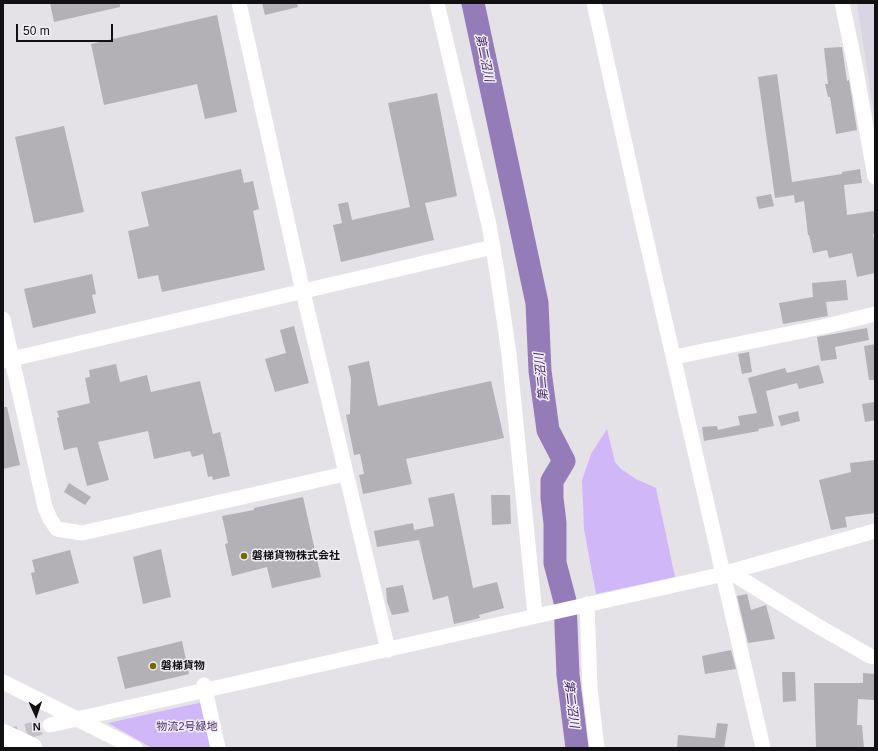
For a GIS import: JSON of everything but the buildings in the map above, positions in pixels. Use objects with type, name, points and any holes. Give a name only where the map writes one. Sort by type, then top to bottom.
[{"type":"highway","points":[[3,735],[31,748]]},
{"type":"street","points":[[239,3],[303,292],[388,650]]},
{"type":"street","points":[[437,3],[493,247],[509,354],[535,615]]},
{"type":"street","points":[[594,3],[674,357],[726,573],[763,748]]},
{"type":"street","points":[[842,3],[855,65],[875,177]]},
{"type":"street","points":[[8,360],[493,247]]},
{"type":"street","points":[[674,357],[822,327],[875,314]]},
{"type":"street","points":[[3,319],[8,360],[45,507],[57,529],[64,532],[82,533],[345,474]]},
{"type":"street","points":[[50,725],[205,687],[388,650],[535,615],[726,573],[827,543],[875,531]]},
{"type":"street","points":[[726,573],[870,656],[875,657]]},
{"type":"street","points":[[583,605],[597,748]]},
{"type":"street","points":[[3,682],[135,748]]},
{"type":"street","points":[[205,687],[218,748]]},
{"type":"shaded area","points":[[857,3],[875,3],[875,122]]},
{"type":"green space","points":[[607,429],[615,462],[621,469],[636,479],[656,488],[675,577],[596,594],[584,529],[582,480],[591,454]]},
{"type":"green space","name":"物流2号緑地","points":[[203,702],[214,748],[152,748],[108,723]]},
{"type":"waterway","name":"第二沼川","points":[[473,3],[537,303],[540,371],[548,430],[564,461],[552,481],[552,498],[555,523],[555,563],[565,601],[568,675],[577,748]]},
{"type":"tunnel","points":[[4,737],[50,725]]},
{"type":"place","name":"磐梯貨物株式会社","points":[[244,556]]},
{"type":"place","name":"磐梯貨物","points":[[153,666]]}]
